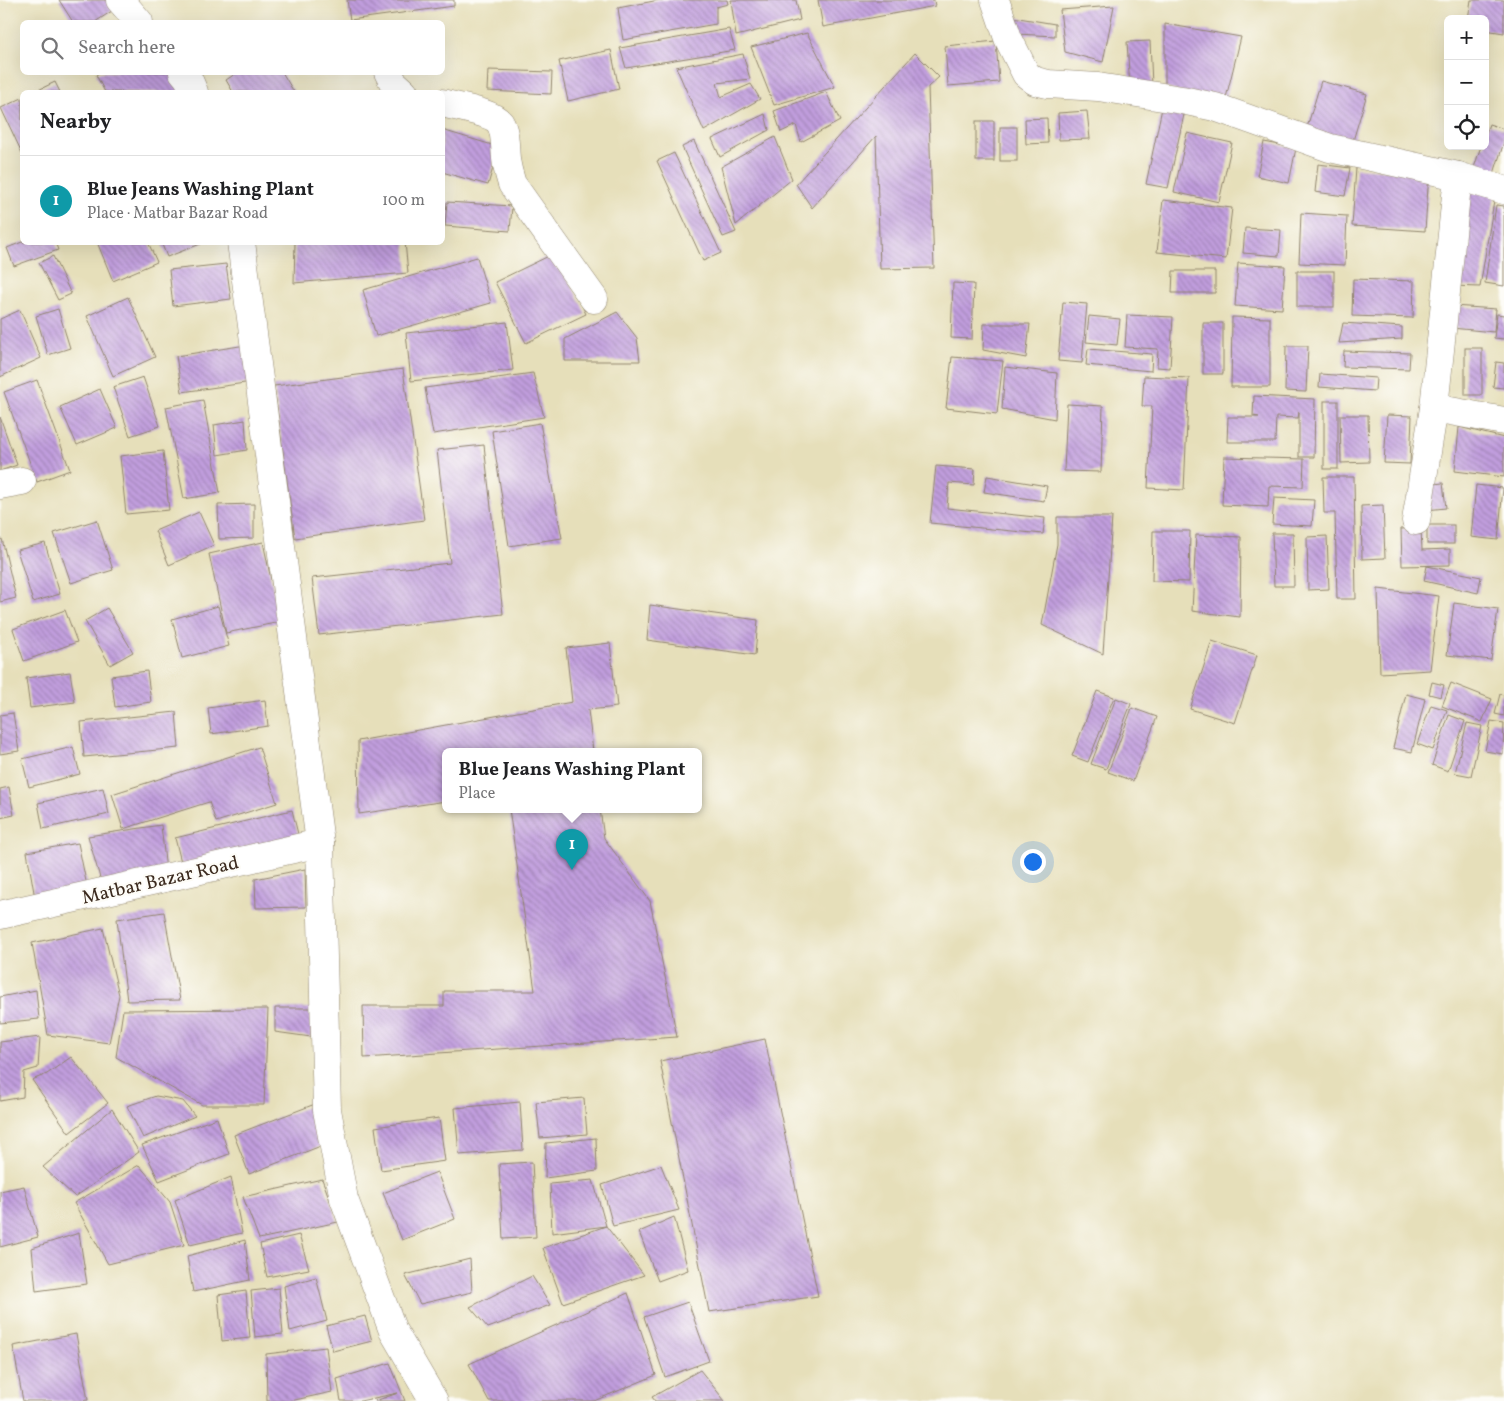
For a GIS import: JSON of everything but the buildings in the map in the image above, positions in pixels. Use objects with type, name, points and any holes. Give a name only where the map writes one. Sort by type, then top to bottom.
[{"type":"street","points":[[120,0],[137,20]]},
{"type":"street","points":[[995,0],[1011,45],[1026,74],[1035,81],[1048,84],[1098,87],[1215,107],[1330,148],[1458,176],[1504,190]]},
{"type":"street","points":[[390,75],[393,82],[402,90]]},
{"type":"street","points":[[445,104],[483,113],[496,118],[501,124],[506,165],[512,184],[594,299]]},
{"type":"street","points":[[1416,521],[1434,408],[1458,176]]},
{"type":"street","points":[[242,245],[320,843],[327,1110],[344,1199],[393,1331],[434,1401]]},
{"type":"street","points":[[1434,408],[1504,421]]},
{"type":"street","name":"Matbar Bazar Road","points":[[0,915],[320,843]]},
{"type":"place","name":"Blue Jeans Washing Plant","points":[[572,870]]}]
